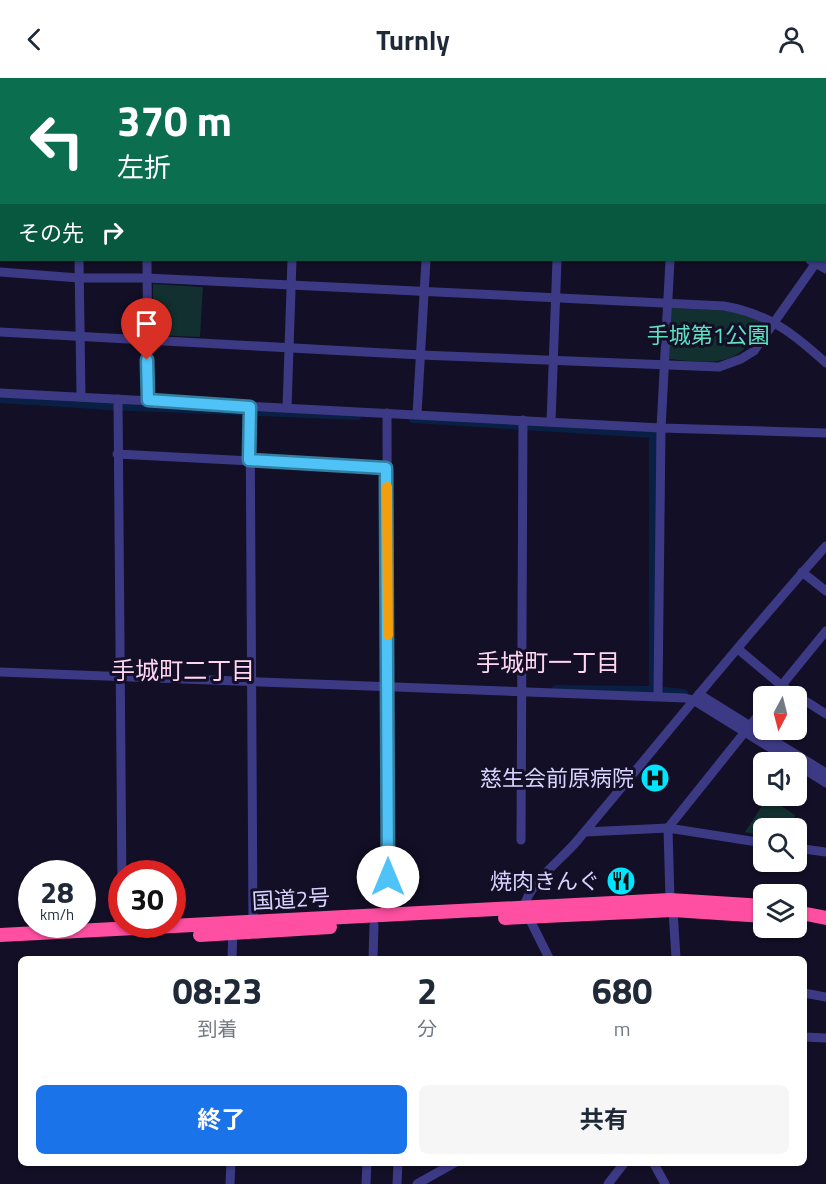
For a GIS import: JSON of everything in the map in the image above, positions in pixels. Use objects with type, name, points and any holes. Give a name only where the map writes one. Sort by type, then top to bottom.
[{"type":"highway","name":"国道2号","points":[[671,905],[753,915]]},
{"type":"highway","name":"国道2号","points":[[0,945],[233,928],[253,922],[671,905],[753,906]]},
{"type":"highway","name":"国道2号","points":[[0,935],[374,925],[526,912]]},
{"type":"highway","points":[[807,914],[826,918]]},
{"type":"highway","points":[[807,924],[826,927]]},
{"type":"street","points":[[79,261],[81,397]]},
{"type":"street","points":[[147,261],[148,400]]},
{"type":"street","points":[[287,408],[292,261]]},
{"type":"street","points":[[417,414],[426,261]]},
{"type":"street","points":[[551,422],[557,261]]},
{"type":"street","points":[[658,696],[661,428],[670,261]]},
{"type":"street","points":[[0,332],[421,355],[728,365],[754,351],[777,322],[818,261]]},
{"type":"street","points":[[0,272],[79,278],[147,278],[724,306],[745,309],[777,322],[826,363]]},
{"type":"street","points":[[0,393],[661,428],[826,433]]},
{"type":"street","points":[[118,399],[118,677],[121,860]]},
{"type":"street","points":[[250,407],[253,922]]},
{"type":"street","points":[[387,413],[388,900]]},
{"type":"street","points":[[521,840],[523,420]]},
{"type":"street","points":[[117,454],[386,468]]},
{"type":"street","points":[[548,956],[526,912],[529,892],[585,832],[696,697],[826,546]]},
{"type":"street","points":[[802,572],[826,591]]},
{"type":"street","points":[[738,650],[782,686],[826,631]]},
{"type":"street","points":[[0,672],[389,688],[696,697],[826,772]]},
{"type":"street","points":[[807,702],[826,714]]},
{"type":"street","points":[[676,956],[668,828],[753,722]]},
{"type":"street","points":[[748,728],[780,752]]},
{"type":"street","points":[[807,771],[826,783]]},
{"type":"street","points":[[585,832],[668,828],[753,841]]},
{"type":"street","points":[[807,849],[826,852]]},
{"type":"street","points":[[373,956],[374,925]]},
{"type":"street","points":[[232,956],[233,928]]},
{"type":"street","points":[[807,994],[826,997]]},
{"type":"street","points":[[807,1037],[826,1035]]},
{"type":"street","points":[[230,1184],[231,1166]]},
{"type":"street","points":[[366,1184],[367,1166]]},
{"type":"street","points":[[397,1184],[398,1166]]},
{"type":"street","points":[[417,1184],[449,1166]]},
{"type":"street","points":[[608,1184],[622,1166]]},
{"type":"street","points":[[655,1166],[665,1184]]},
{"type":"green space","points":[[153,284],[203,287],[200,337],[153,335]]},
{"type":"green space","name":"手城第1公園","points":[[672,308],[736,311],[767,323],[746,348],[736,355],[701,362],[669,359]]},
{"type":"green space","points":[[762,806],[782,806],[795,815],[795,818],[754,818]]},
{"type":"green space","points":[[753,820],[753,834],[745,832]]},
{"type":"waterway","points":[[0,399],[109,406],[357,416]]},
{"type":"waterway","points":[[413,419],[653,434],[653,690],[556,689]]},
{"type":"waterway","points":[[664,691],[684,693]]},
{"type":"slow traffic","points":[[387,487],[388,635]]},
{"type":"place","name":"慈生会前原病院","points":[[655,778]]},
{"type":"place","name":"焼肉きんぐ","points":[[621,881]]},
{"type":"district","name":"手城町一丁目","points":[[548,663]]},
{"type":"district","name":"手城町二丁目","points":[[183,671]]},
{"type":"route","points":[[147,360],[148,400],[250,407],[249,460],[386,468],[389,688],[388,877]]}]
